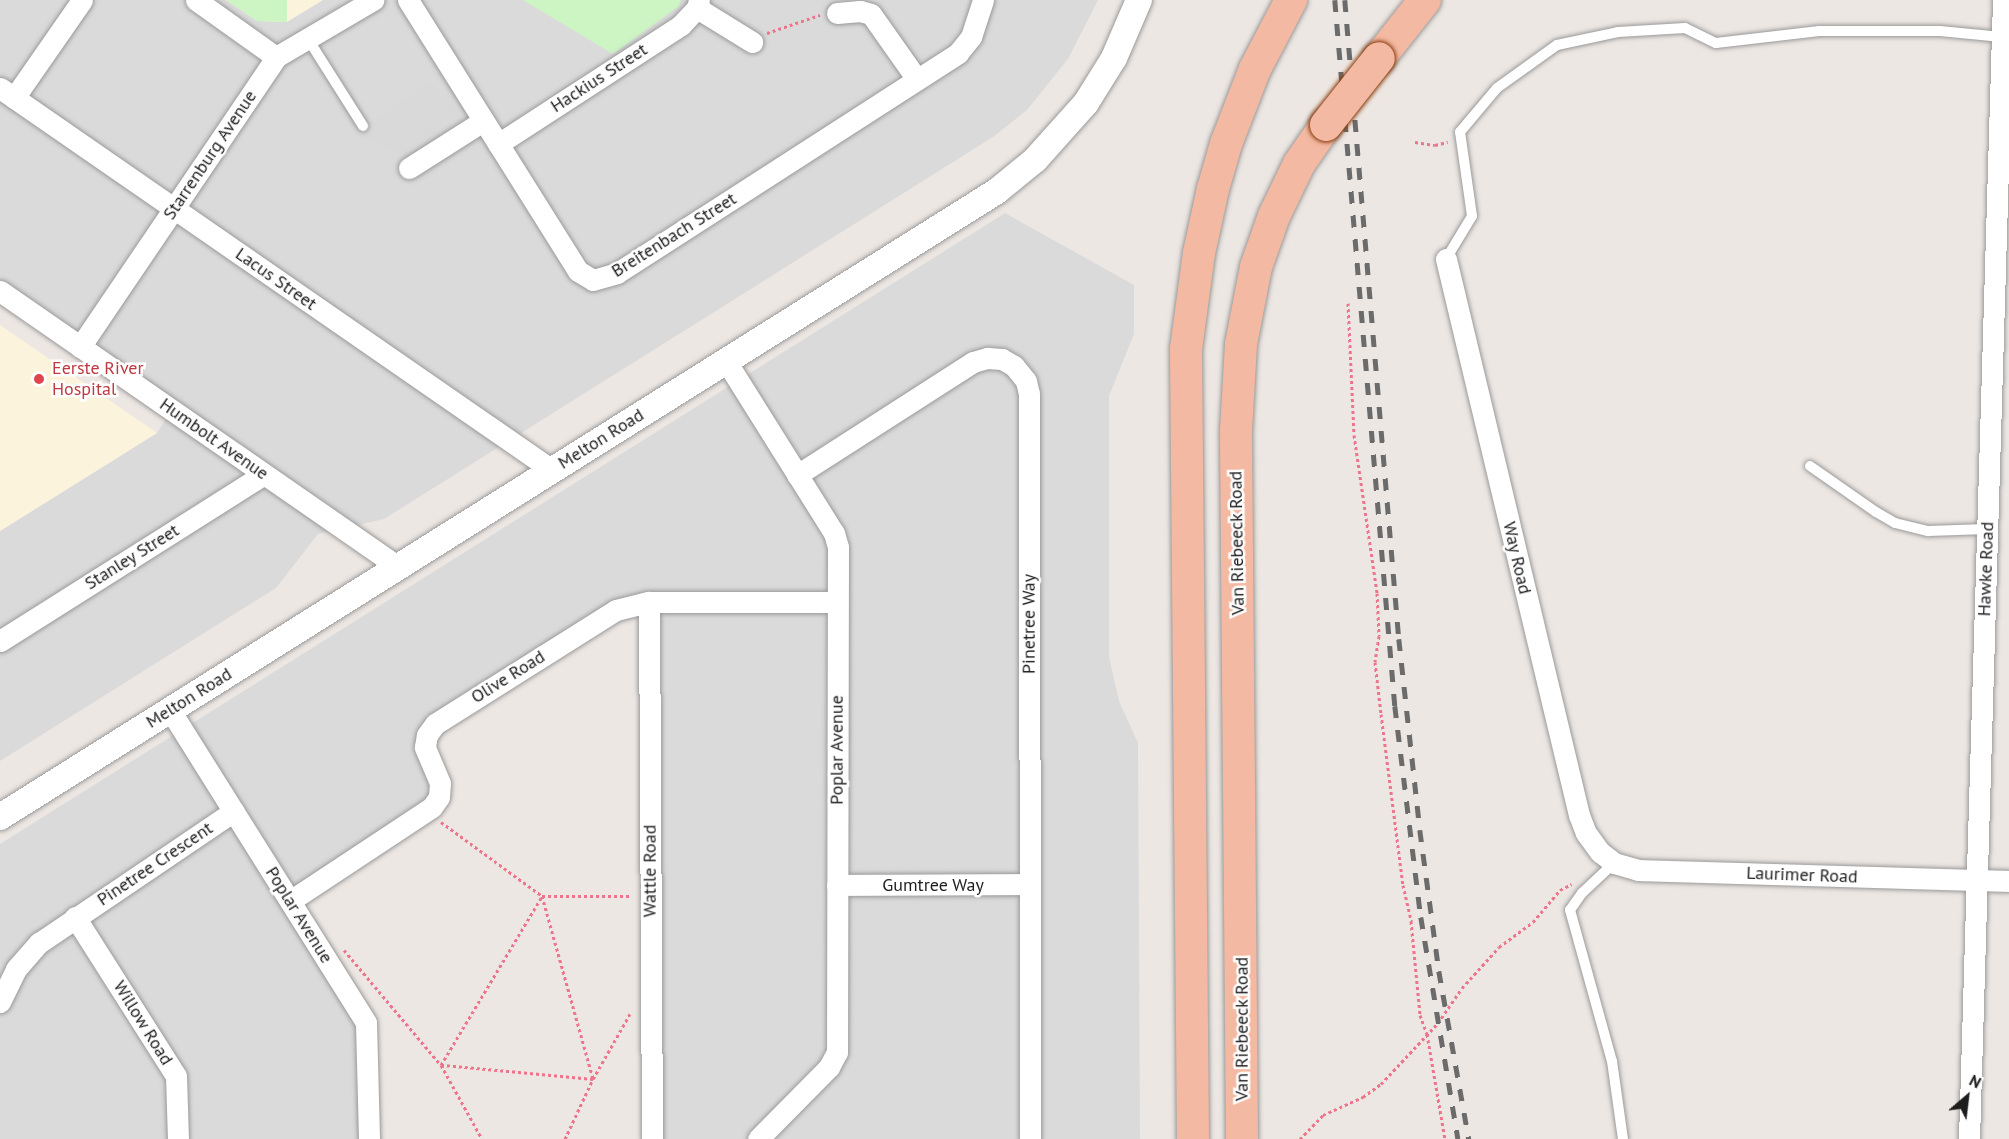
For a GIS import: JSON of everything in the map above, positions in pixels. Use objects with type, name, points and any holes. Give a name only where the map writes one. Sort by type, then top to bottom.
[{"type":"main road","points":[[1193,1139],[1186,349],[1198,253],[1212,189],[1226,144],[1255,69],[1291,0]]},
{"type":"main road","name":"Van Riebeeck Road","points":[[1242,1139],[1236,431],[1241,344],[1256,267],[1274,216],[1299,164],[1326,125],[1425,0]]},
{"type":"street","points":[[7,93],[82,0]]},
{"type":"street","points":[[196,0],[276,57]]},
{"type":"street","name":"Starrenburg Avenue","points":[[80,347],[276,57],[373,0]]},
{"type":"street","name":"Breitenbach Street","points":[[408,0],[578,271],[593,280],[601,280],[618,273],[916,78],[958,53],[975,28],[983,0]]},
{"type":"street","name":"Melton Road","points":[[0,817],[981,202],[1023,171],[1053,142],[1086,103],[1114,58],[1139,0]]},
{"type":"street","name":"Hawke Road","points":[[1969,1139],[2003,0]]},
{"type":"street","name":"Hackius Street","points":[[498,144],[681,26],[698,4],[752,42]]},
{"type":"street","points":[[837,13],[860,11],[871,14],[916,78]]},
{"type":"street","name":"Lacus Street","points":[[7,93],[552,470]]},
{"type":"street","points":[[409,168],[483,121]]},
{"type":"street","name":"Way Road","points":[[1446,259],[1579,815],[1586,833],[1607,858]]},
{"type":"street","name":"Humbolt Avenue","points":[[0,291],[398,567]]},
{"type":"street","name":"Pinetree Way","points":[[797,475],[974,362],[987,358],[1002,359],[1014,366],[1023,376],[1029,394],[1030,1139]]},
{"type":"street","name":"Poplar Avenue","points":[[726,361],[837,540],[835,1058],[758,1139]]},
{"type":"street","name":"Stanley Street","points":[[0,641],[264,474]]},
{"type":"street","name":"Olive Road","points":[[428,811],[436,802],[440,790],[438,777],[425,747],[427,735],[435,724],[616,610],[649,602],[837,602]]},
{"type":"street","name":"Wattle Road","points":[[649,602],[652,1139]]},
{"type":"street","name":"Poplar Avenue","points":[[170,710],[366,1023],[369,1139]]},
{"type":"street","name":"Pinetree Crescent","points":[[75,917],[234,811]]},
{"type":"street","points":[[290,901],[428,811]]},
{"type":"street","name":"Laurimer Road","points":[[1607,858],[1638,870],[2009,881]]},
{"type":"street","name":"Gumtree Way","points":[[837,885],[1029,884]]},
{"type":"street","points":[[0,1002],[7,984],[26,955],[52,932],[75,917]]},
{"type":"street","name":"Willow Road","points":[[75,917],[176,1076],[178,1139]]},
{"type":"lane","points":[[1446,259],[1472,216],[1460,132],[1497,88],[1557,45],[1618,32],[1685,28],[1716,43],[1819,31],[1940,31],[2002,38]]},
{"type":"lane","points":[[308,39],[363,126]]},
{"type":"lane","points":[[1810,466],[1895,523],[1928,531],[1987,529]]},
{"type":"lane","points":[[1607,858],[1570,910],[1593,984],[1612,1061],[1623,1139]]},
{"type":"path","points":[[752,42],[806,20],[837,13]]},
{"type":"path","points":[[1414,142],[1435,146],[1461,136]]},
{"type":"path","points":[[1348,303],[1354,435],[1377,593],[1378,636],[1375,662],[1403,885],[1411,921],[1420,1015],[1426,1034],[1445,1139]]},
{"type":"path","points":[[428,811],[542,896],[651,897]]},
{"type":"path","points":[[1300,1139],[1323,1115],[1363,1097],[1381,1084],[1498,947],[1533,922],[1560,890],[1578,881]]},
{"type":"path","points":[[441,1065],[542,896]]},
{"type":"path","points":[[542,896],[594,1079]]},
{"type":"path","points":[[339,944],[441,1065],[482,1139]]},
{"type":"path","points":[[565,1139],[594,1079],[640,997],[651,996]]},
{"type":"path","points":[[441,1065],[594,1079]]},
{"type":"shaded area","points":[[0,0],[1098,0],[1068,59],[1027,110],[993,137],[384,519],[318,534],[276,588],[0,761],[0,531],[157,433],[172,409],[0,290]]},
{"type":"shaded area","points":[[226,0],[323,0],[287,22],[257,21]]},
{"type":"shaded area","points":[[432,82],[443,100],[448,97],[463,121],[406,156],[359,136],[356,130]]},
{"type":"shaded area","points":[[1005,213],[1134,285],[1134,334],[1109,396],[1109,657],[1119,701],[1138,743],[1140,1139],[651,1139],[648,602],[429,729],[439,790],[290,900],[361,1014],[368,1139],[0,1139],[0,844]]},
{"type":"shaded area","name":"Eerste River Hospital","points":[[0,325],[157,433],[0,531]]},
{"type":"green space","points":[[226,0],[287,0],[287,22],[257,21]]},
{"type":"green space","points":[[523,0],[681,0],[679,6],[613,54]]},
{"type":"railway","points":[[1335,0],[1395,706],[1421,917],[1458,1139]]},
{"type":"railway","points":[[1345,0],[1399,639],[1420,830],[1439,971],[1469,1139]]},
{"type":"place","name":"Eerste River Hospital","points":[[39,379]]}]
